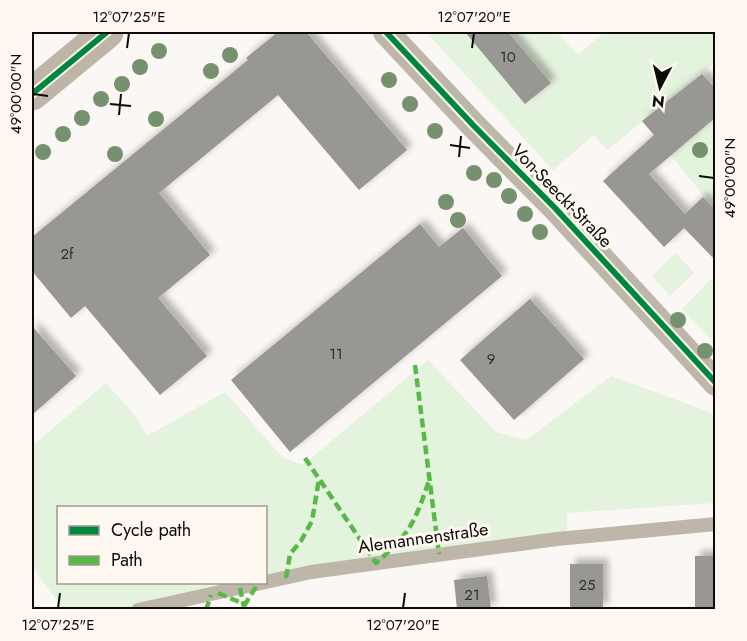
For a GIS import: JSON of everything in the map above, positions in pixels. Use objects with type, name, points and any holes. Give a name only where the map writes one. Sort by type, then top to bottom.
[{"type":"street","points":[[32,94],[107,32]]},
{"type":"street","name":"Von-Seeckt-Straße","points":[[386,32],[555,208],[716,382]]},
{"type":"lane","name":"Alemannenstraße","points":[[267,582],[322,570],[557,539],[716,524]]},
{"type":"lane","name":"Alemannenstraße","points":[[138,609],[256,584]]},
{"type":"green space","points":[[426,32],[556,32],[578,54],[605,32],[715,32],[715,62],[685,89],[713,121],[715,120],[715,210],[671,155],[688,140],[660,107],[607,150],[594,135],[553,170]]},
{"type":"green space","points":[[676,253],[694,273],[670,296],[652,276]]},
{"type":"green space","points":[[715,275],[715,344],[682,309]]},
{"type":"green space","points":[[428,360],[496,432],[526,440],[611,376],[710,412],[715,418],[715,503],[567,513],[567,538],[439,554],[138,609],[63,609],[32,567],[32,446],[106,383],[138,419],[147,436],[225,392],[283,458],[303,465]]},
{"type":"building","points":[[278,32],[306,32],[407,150],[359,190],[278,95],[159,193],[210,255],[158,298],[207,356],[160,395],[85,306],[71,318],[32,271],[32,237],[248,60],[246,58]]},
{"type":"building","points":[[465,32],[508,32],[551,83],[525,104]]},
{"type":"building","points":[[702,74],[716,89],[716,117],[649,174],[685,214],[703,197],[716,210],[716,261],[684,228],[664,247],[603,181],[654,135],[642,121]]},
{"type":"building","points":[[420,224],[439,247],[463,228],[502,276],[290,452],[231,380]]},
{"type":"building","points":[[530,299],[584,359],[514,420],[460,360]]},
{"type":"building","points":[[32,326],[76,376],[32,415]]},
{"type":"building","points":[[695,556],[716,556],[716,609],[695,609]]},
{"type":"building","points":[[570,564],[603,564],[603,609],[570,609]]},
{"type":"building","points":[[487,576],[491,609],[457,609],[454,580]]},
{"type":"marked path","points":[[415,365],[439,554]]},
{"type":"marked path","points":[[305,458],[376,563],[398,543],[411,525],[430,478]]},
{"type":"marked path","points":[[286,578],[290,554],[301,541],[312,521],[319,479]]},
{"type":"marked path","points":[[244,606],[257,585]]},
{"type":"marked path","points":[[240,588],[244,607]]},
{"type":"marked path","points":[[218,593],[244,604]]},
{"type":"marked path","points":[[206,610],[211,595]]},
{"type":"cycle path","points":[[32,94],[107,32]]},
{"type":"cycle path","points":[[386,32],[555,208],[716,383]]}]
